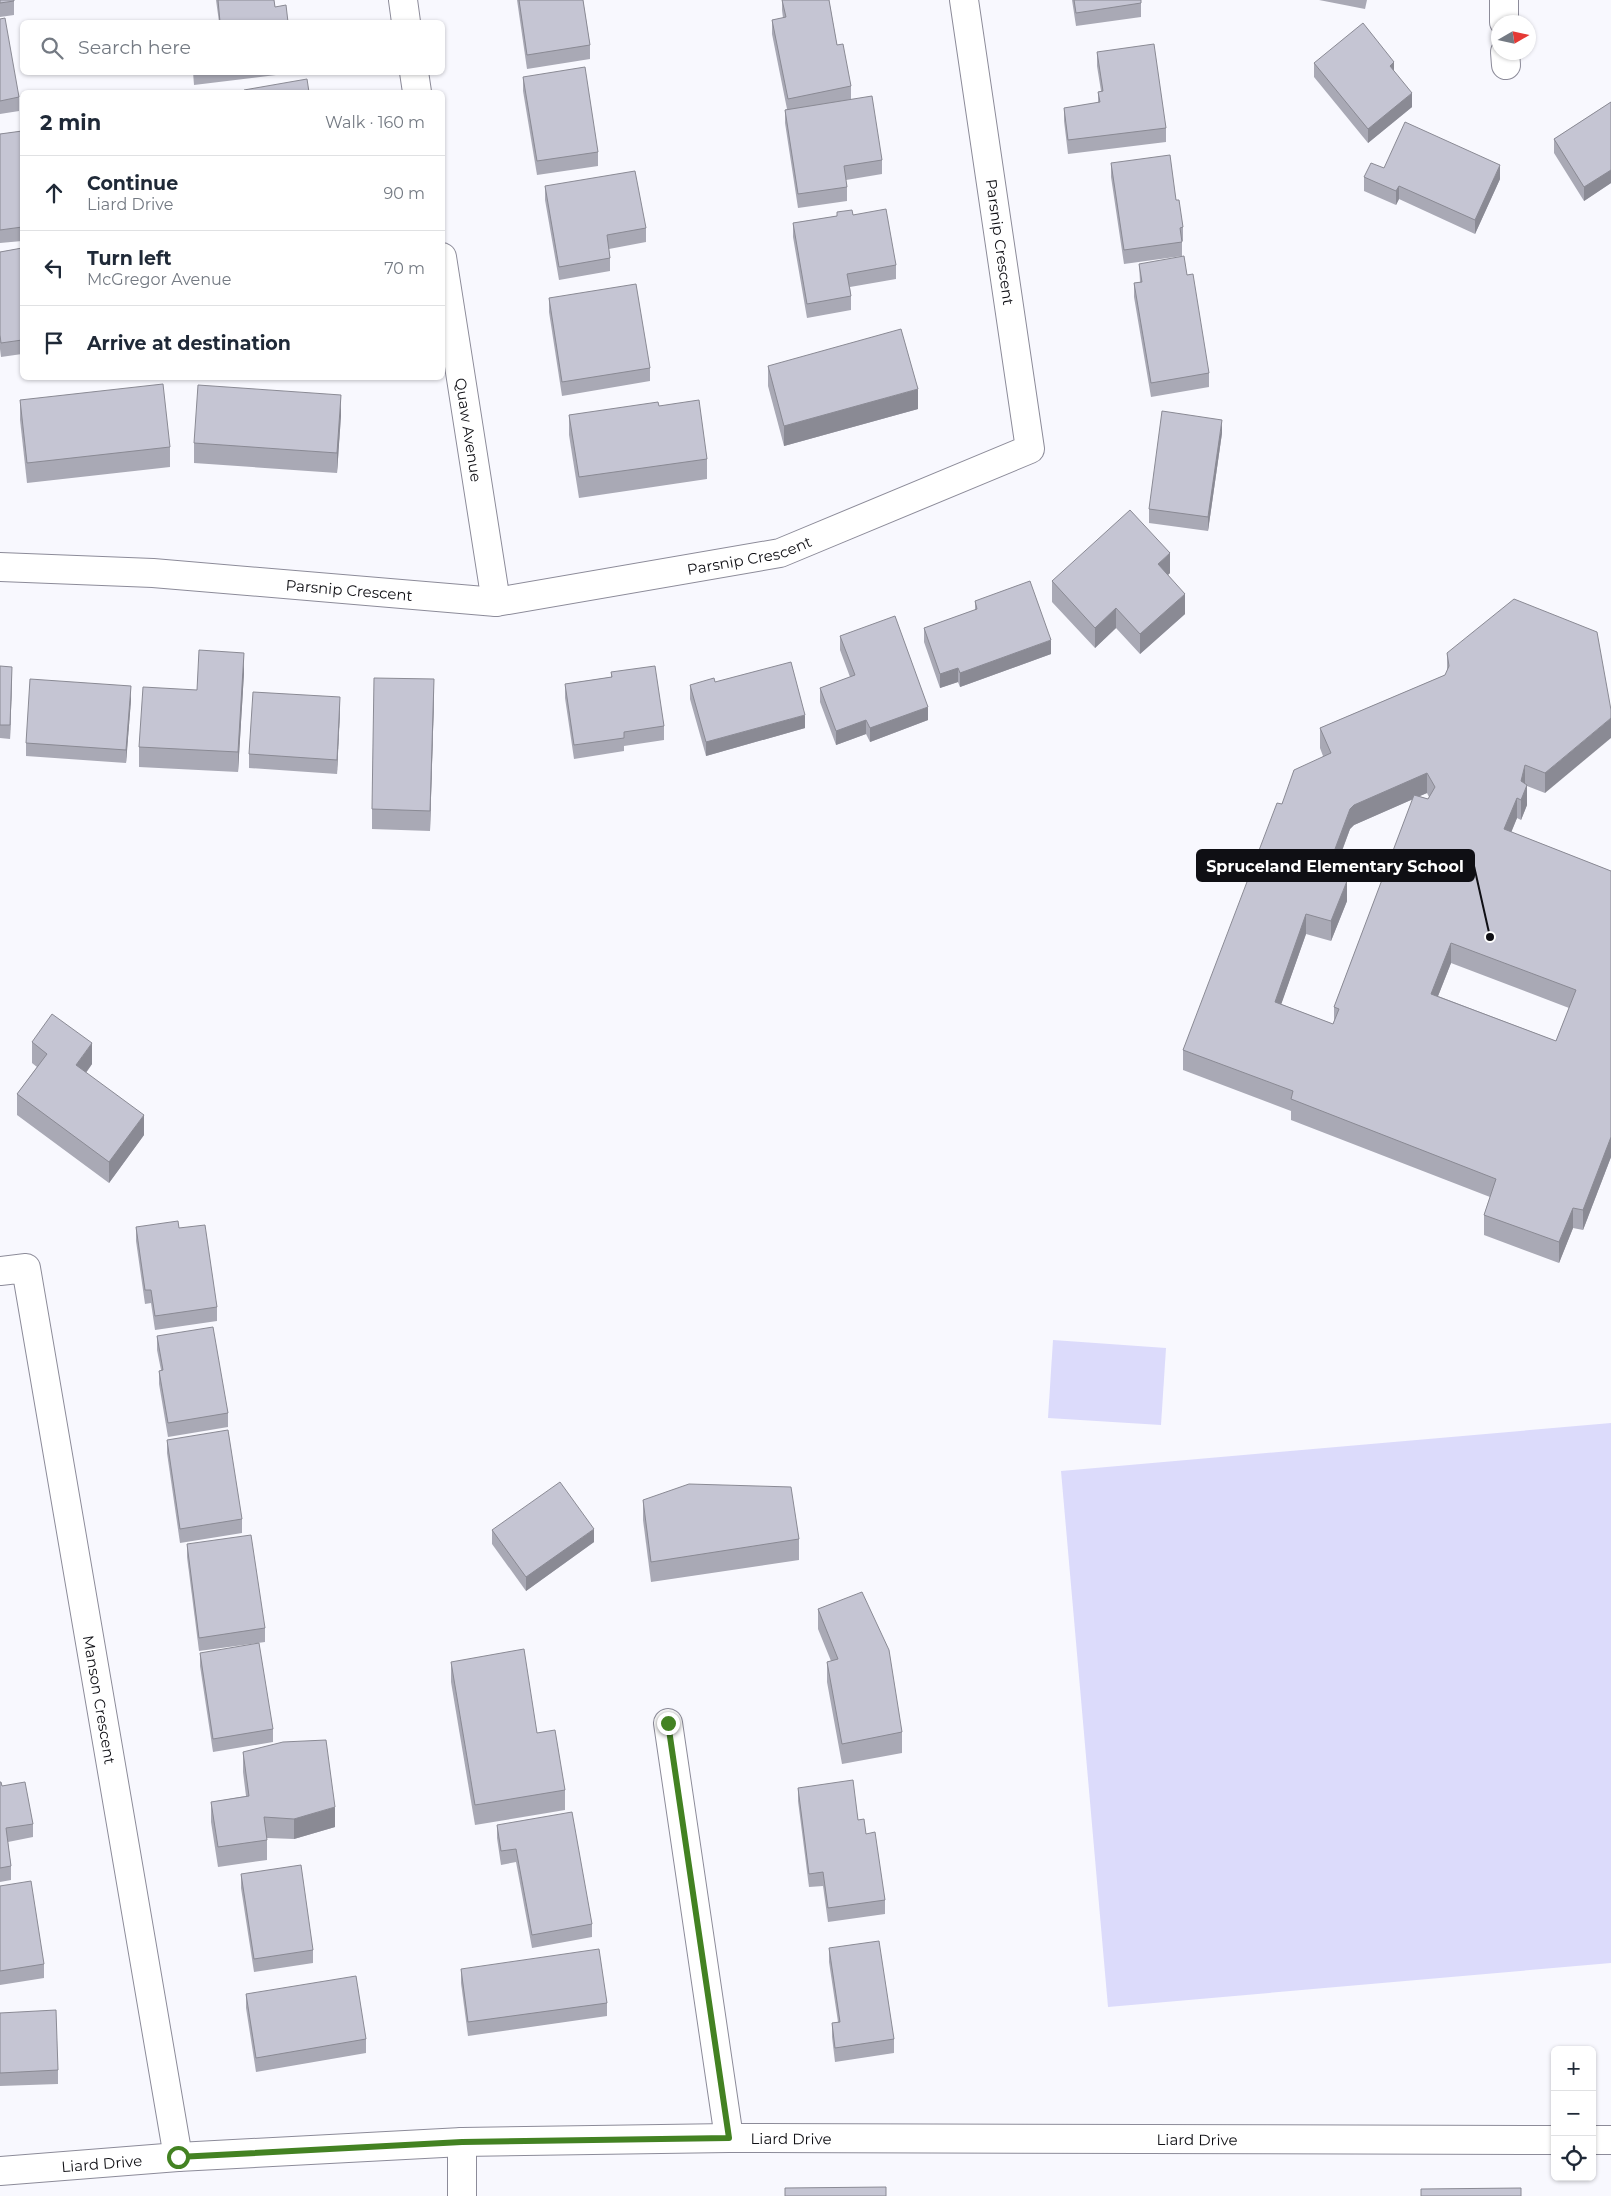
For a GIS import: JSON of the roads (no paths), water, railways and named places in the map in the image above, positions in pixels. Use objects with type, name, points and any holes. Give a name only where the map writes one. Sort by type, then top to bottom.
[{"type":"street","points":[[403,0],[406,20]]},
{"type":"street","name":"Parsnip Crescent","points":[[0,567],[153,573],[496,602],[780,553],[1030,449],[964,0]]},
{"type":"street","points":[[1504,0],[1504,15]]},
{"type":"street","points":[[414,75],[417,90]]},
{"type":"street","name":"Quaw Avenue","points":[[445,276],[496,602]]},
{"type":"street","name":"Manson Crescent","points":[[0,1271],[26,1268],[178,2157]]},
{"type":"street","points":[[668,1723],[729,2138]]},
{"type":"street","name":"Liard Drive","points":[[0,2171],[178,2157],[462,2142],[729,2138],[1551,2140]]},
{"type":"street","points":[[1596,2140],[1611,2140]]},
{"type":"street","points":[[462,2142],[462,2196]]},
{"type":"place","name":"Spruceland Elementary School","points":[[1490,937]]}]
